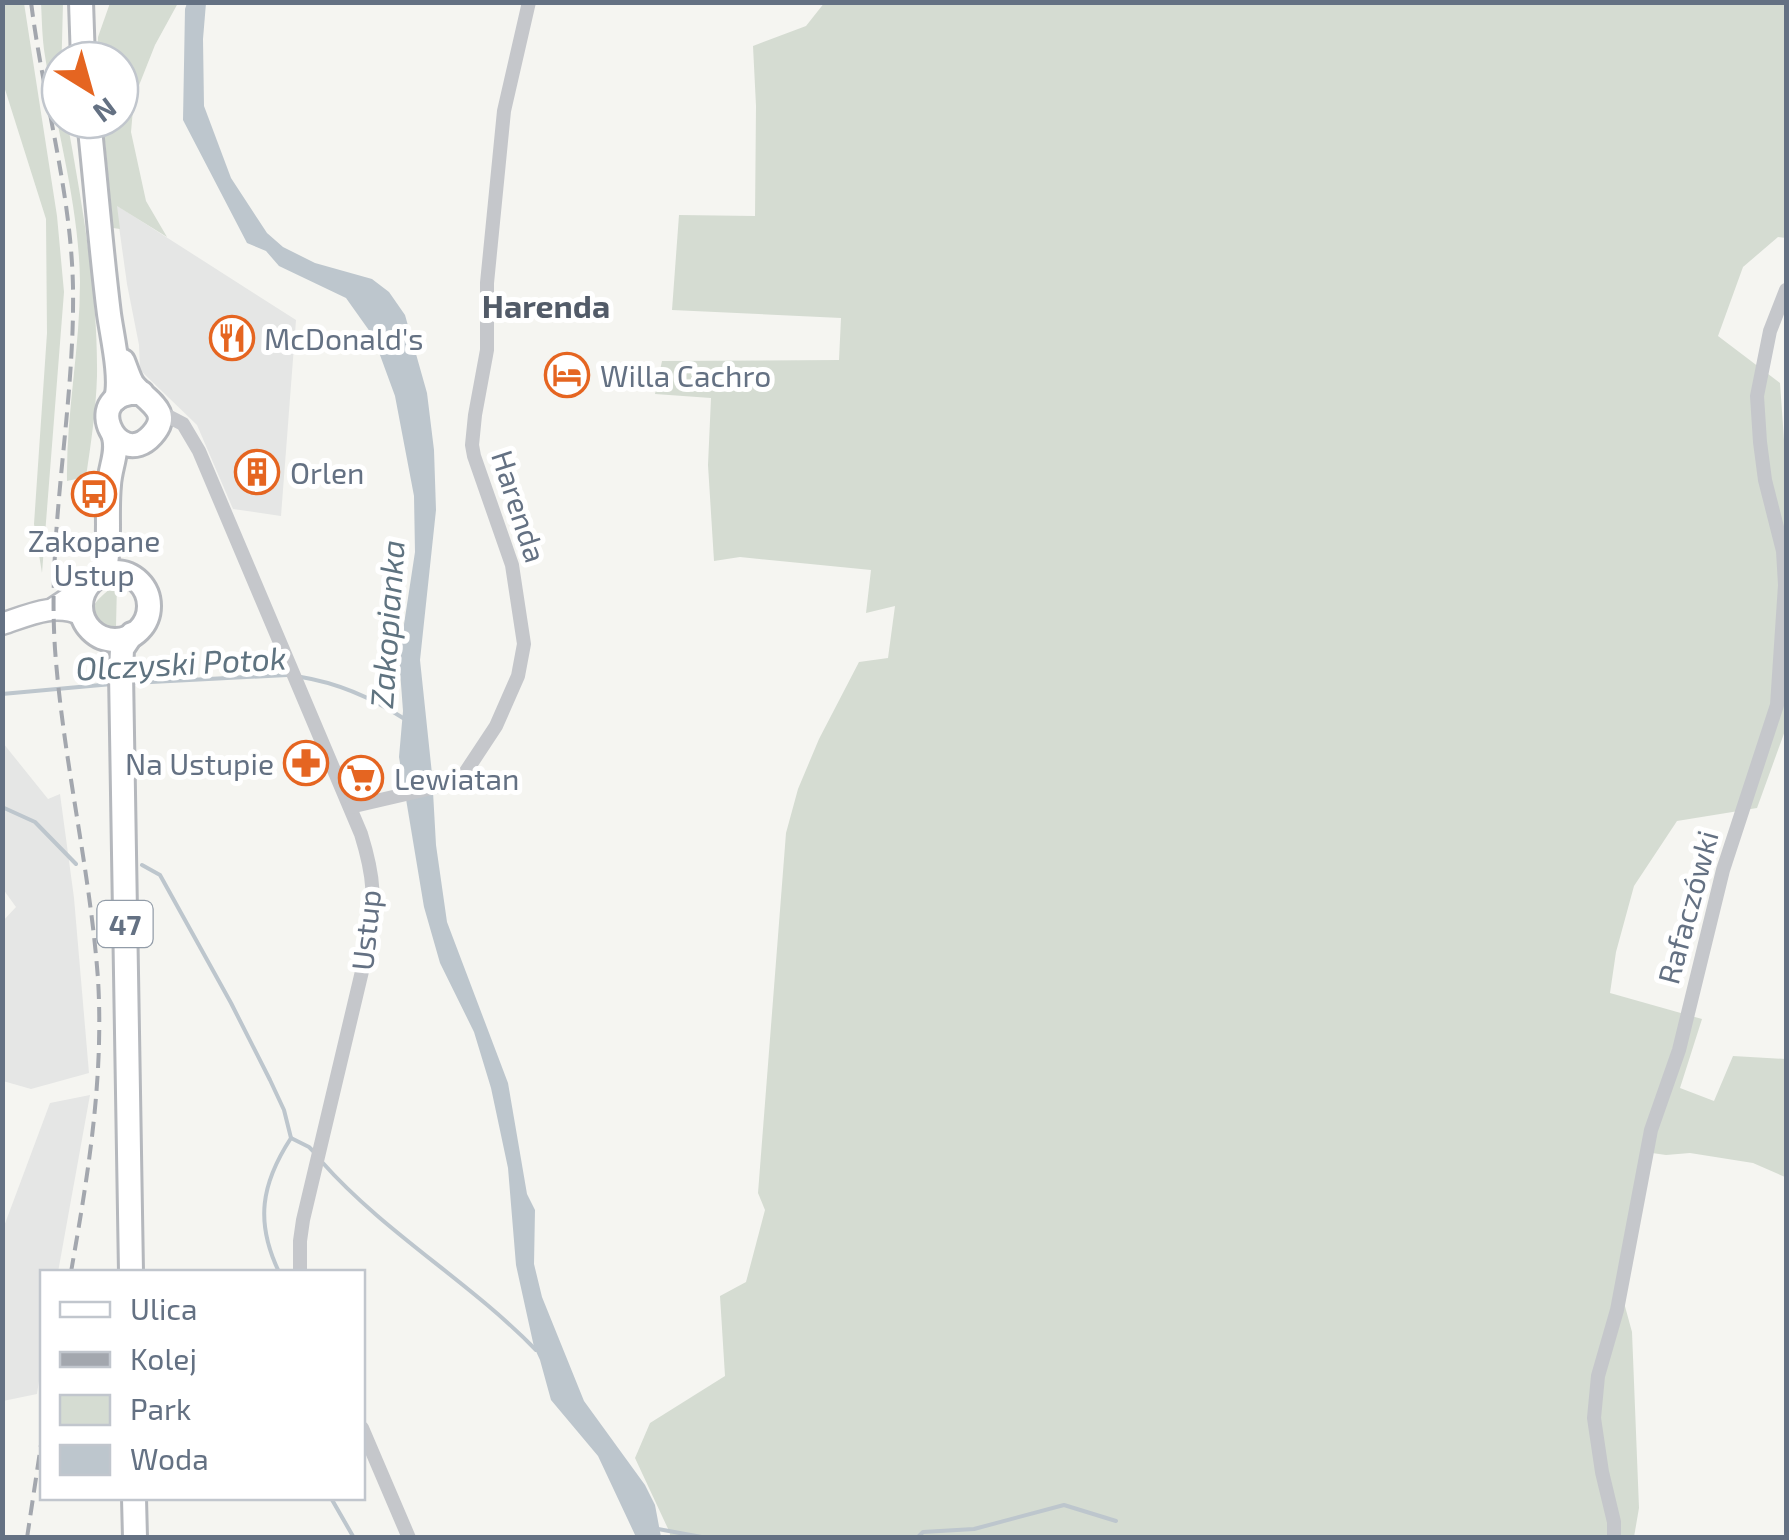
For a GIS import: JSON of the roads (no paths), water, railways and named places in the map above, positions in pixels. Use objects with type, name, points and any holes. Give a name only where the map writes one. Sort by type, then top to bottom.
[{"type":"main road","points":[[81,2],[83,40]]},
{"type":"main road","points":[[91,140],[115,348],[116,399]]},
{"type":"main road","points":[[115,348],[133,385],[158,412]]},
{"type":"main road","points":[[82,614],[83,598],[107,558],[108,486],[116,451],[107,415],[116,399],[142,393]]},
{"type":"main road","name":"47","points":[[115,685],[122,649],[144,621],[149,606],[144,588],[130,574],[122,540],[122,482],[127,460],[158,425],[158,412]]},
{"type":"main road","points":[[114,436],[124,443],[144,440]]},
{"type":"main road","points":[[97,579],[117,572],[130,574]]},
{"type":"main road","name":"47","points":[[82,614],[105,652],[115,685],[122,780],[131,1270]]},
{"type":"main road","points":[[98,637],[115,640],[132,634]]},
{"type":"main road","points":[[134,1500],[135,1538]]},
{"type":"street","name":"Harenda","points":[[350,807],[448,784],[463,776],[496,726],[518,676],[524,644],[512,565],[472,445],[486,356],[486,283],[504,112],[529,2]]},
{"type":"street","name":"Rafaczówki","points":[[1614,1538],[1594,1418],[1598,1376],[1616,1310],[1651,1130],[1678,1050],[1723,870],[1777,704],[1785,584],[1782,551],[1765,480],[1757,396],[1770,331],[1786,290]]},
{"type":"street","points":[[158,412],[182,424],[192,436]]},
{"type":"street","points":[[144,440],[171,432],[192,436]]},
{"type":"street","name":"Ustup","points":[[192,436],[350,807],[371,870],[374,907],[368,946],[303,1220],[300,1270]]},
{"type":"street","points":[[2,624],[54,608],[97,579]]},
{"type":"street","points":[[54,608],[82,614]]},
{"type":"street","points":[[365,1435],[408,1538]]},
{"type":"water","points":[[187,3],[206,3],[204,106],[231,178],[267,233],[283,247],[315,263],[372,279],[389,292],[405,315],[427,393],[434,450],[436,510],[420,660],[436,845],[447,922],[508,1083],[527,1194],[535,1210],[534,1264],[542,1297],[584,1401],[645,1485],[655,1505],[661,1537],[636,1537],[598,1456],[551,1400],[534,1347],[516,1265],[508,1168],[491,1088],[474,1032],[440,963],[424,907],[399,757],[403,711],[399,657],[415,552],[414,496],[395,396],[373,336],[346,298],[279,266],[266,251],[247,243],[183,120]]},
{"type":"waterway","name":"Olczyski Potok","points":[[132,683],[287,675]]},
{"type":"waterway","name":"Olczyski Potok","points":[[301,677],[354,692],[403,718]]},
{"type":"waterway","name":"Olczyski Potok","points":[[2,694],[112,684]]},
{"type":"waterway","points":[[2,807],[35,822],[76,864]]},
{"type":"waterway","points":[[142,865],[160,875],[231,1003],[284,1110],[291,1138],[316,1154]]},
{"type":"waterway","points":[[278,1270],[267,1236],[265,1204],[273,1171],[291,1138]]},
{"type":"waterway","points":[[322,1162],[373,1212],[484,1302],[536,1350]]},
{"type":"waterway","points":[[332,1500],[354,1538]]},
{"type":"waterway","points":[[917,1538],[923,1532],[974,1529],[1064,1505],[1116,1521]]},
{"type":"waterway","points":[[658,1529],[707,1538]]},
{"type":"railway","points":[[31,2],[71,251],[72,332],[55,558],[55,649],[98,979],[99,1053],[93,1127],[71,1270]]},
{"type":"railway","points":[[27,1538],[40,1451]]},
{"type":"place","name":"McDonald's","points":[[232,338]]},
{"type":"place","name":"Willa Cachro","points":[[567,375]]},
{"type":"place","name":"Orlen","points":[[257,472]]},
{"type":"place","name":"Zakopane Ustup","points":[[94,494]]},
{"type":"place","name":"Na Ustupie","points":[[306,763]]},
{"type":"place","name":"Lewiatan","points":[[361,778]]},
{"type":"district","name":"Harenda","points":[[546,305]]},
{"type":"water label","name":"Zakopianka","points":[[386,624]]}]
